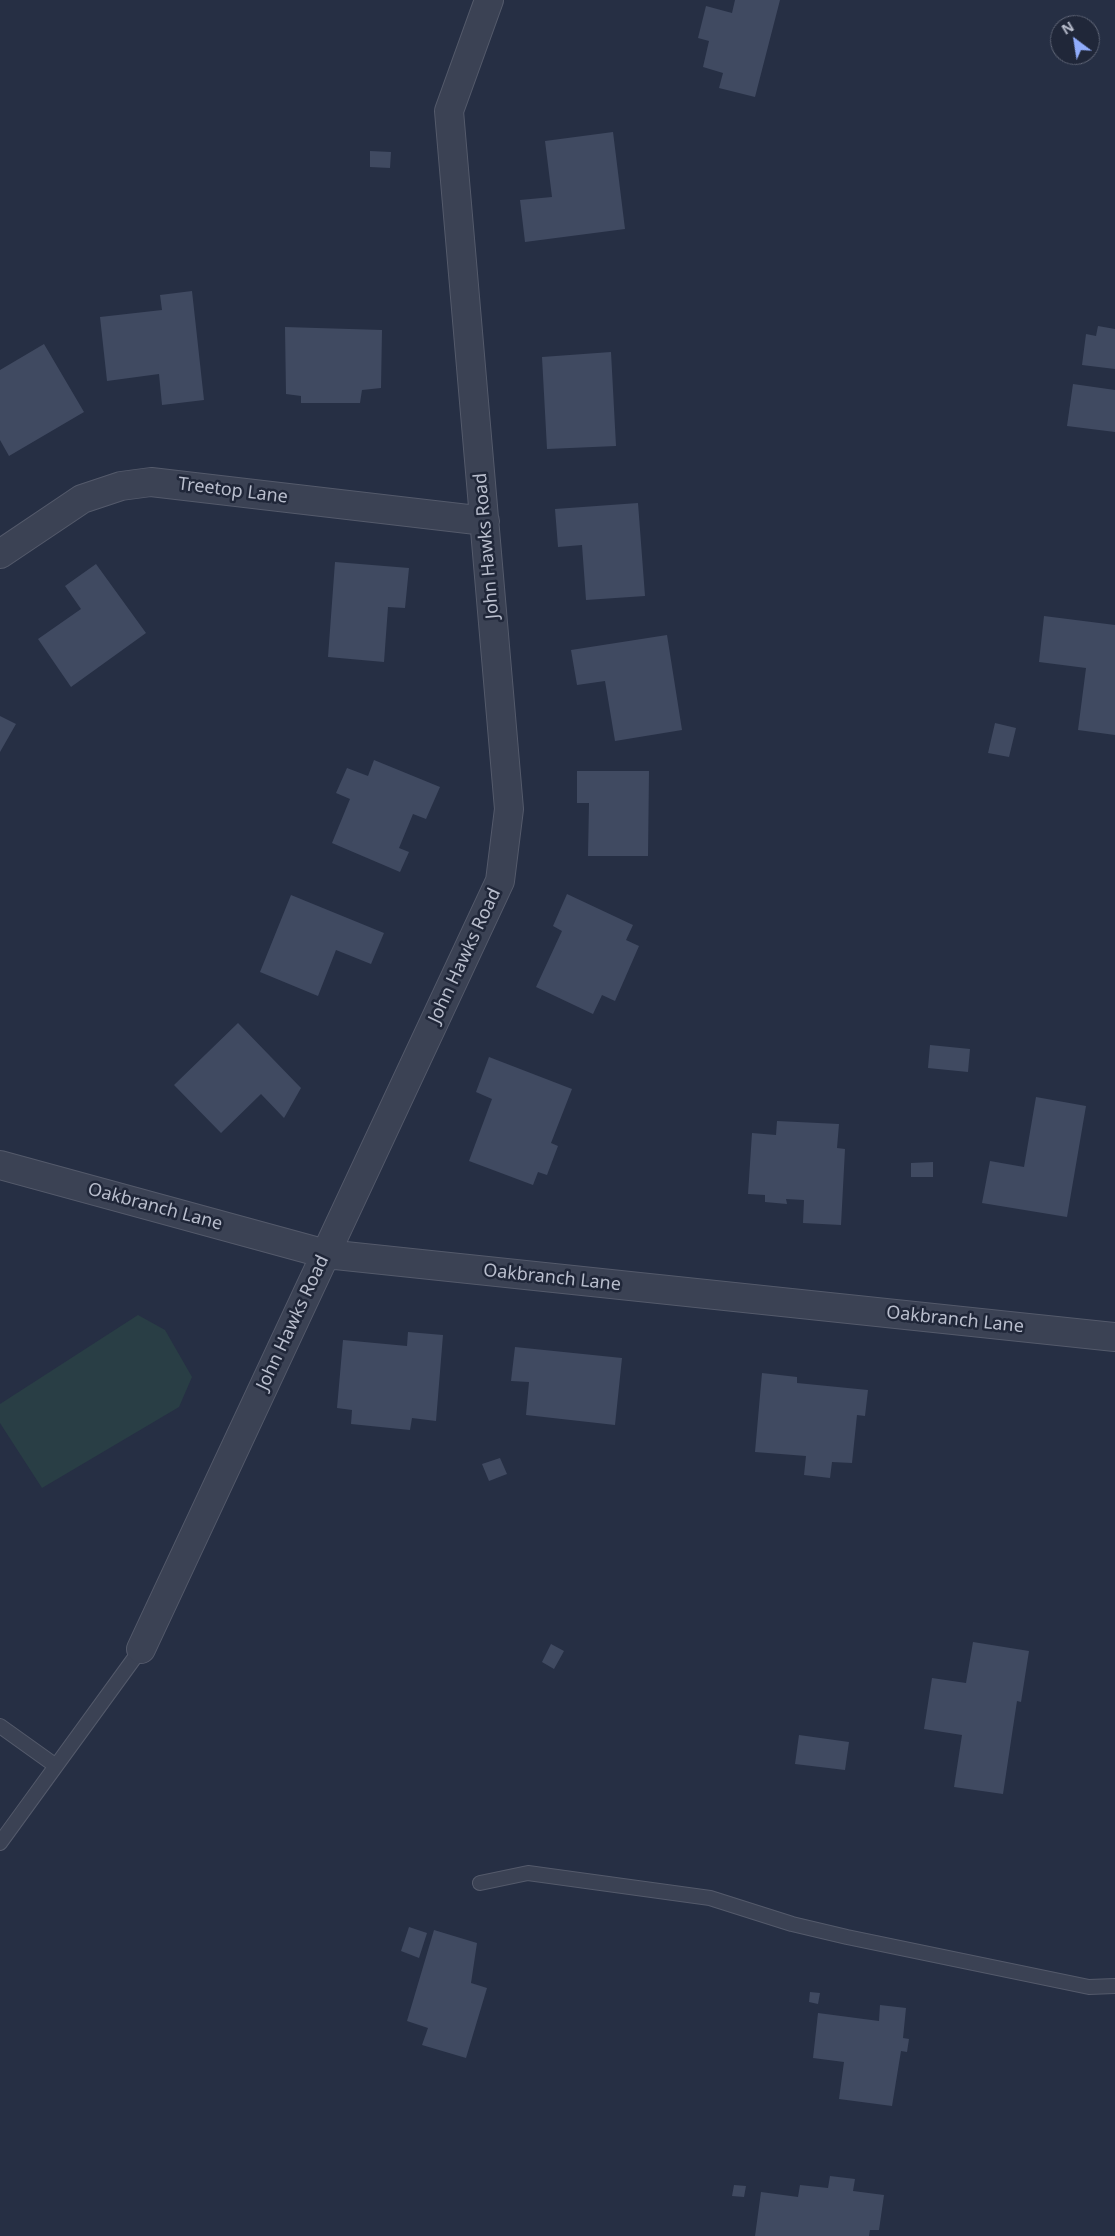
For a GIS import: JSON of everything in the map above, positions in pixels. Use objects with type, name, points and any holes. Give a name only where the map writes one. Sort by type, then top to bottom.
[{"type":"street","name":"John Hawks Road","points":[[141,1649],[500,881],[509,810],[449,111],[489,0]]},
{"type":"street","name":"Treetop Lane","points":[[0,554],[82,498],[121,486],[151,482],[484,521]]},
{"type":"street","name":"Oakbranch Lane","points":[[0,1165],[326,1254],[1115,1337]]},
{"type":"lane","points":[[0,1843],[141,1649]]},
{"type":"lane","points":[[1,1724],[56,1766]]},
{"type":"lane","points":[[480,1883],[528,1873],[710,1898],[792,1924],[847,1937],[1089,1987],[1115,1986]]},
{"type":"shaded area","points":[[138,1315],[165,1330],[192,1377],[179,1407],[42,1488],[0,1423],[0,1404]]},
{"type":"building","points":[[735,0],[780,0],[755,97],[719,88],[723,73],[703,67],[709,41],[698,38],[706,6],[732,13]]},
{"type":"building","points":[[613,132],[625,229],[525,242],[520,200],[552,197],[545,141]]},
{"type":"building","points":[[370,151],[391,152],[390,168],[370,167]]},
{"type":"building","points":[[192,291],[204,400],[162,405],[159,374],[107,381],[100,317],[162,310],[160,295]]},
{"type":"building","points":[[1098,326],[1115,329],[1115,369],[1082,365],[1086,334],[1096,336]]},
{"type":"building","points":[[285,327],[382,330],[381,388],[362,390],[360,403],[301,403],[301,396],[286,394]]},
{"type":"building","points":[[44,344],[84,412],[9,456],[0,440],[0,370]]},
{"type":"building","points":[[611,352],[616,446],[547,449],[542,357]]},
{"type":"building","points":[[1073,384],[1115,390],[1115,432],[1067,426]]},
{"type":"building","points":[[638,503],[645,596],[586,600],[582,545],[558,547],[555,509]]},
{"type":"building","points":[[335,562],[409,568],[405,608],[388,607],[384,662],[328,657]]},
{"type":"building","points":[[96,564],[146,633],[71,687],[38,639],[81,609],[65,586]]},
{"type":"building","points":[[1044,616],[1115,625],[1115,735],[1078,730],[1086,668],[1039,662]]},
{"type":"building","points":[[667,635],[682,730],[615,741],[605,681],[577,685],[571,650]]},
{"type":"building","points":[[0,716],[16,724],[0,752]]},
{"type":"building","points":[[995,723],[1016,728],[1009,757],[988,753]]},
{"type":"building","points":[[374,760],[440,787],[426,819],[413,814],[399,848],[409,852],[400,872],[332,843],[350,799],[336,793],[347,768],[368,776]]},
{"type":"building","points":[[577,771],[649,771],[648,856],[588,856],[589,803],[577,803]]},
{"type":"building","points":[[567,894],[633,925],[626,940],[639,946],[615,1001],[602,995],[593,1014],[536,987],[562,931],[553,926]]},
{"type":"building","points":[[291,895],[384,933],[371,964],[336,950],[318,996],[260,972]]},
{"type":"building","points":[[238,1023],[301,1088],[284,1118],[261,1094],[221,1133],[174,1085]]},
{"type":"building","points":[[930,1045],[970,1049],[968,1072],[928,1068]]},
{"type":"building","points":[[489,1057],[572,1089],[551,1143],[558,1146],[547,1175],[538,1172],[533,1185],[469,1161],[492,1099],[476,1092]]},
{"type":"building","points":[[1036,1097],[1086,1106],[1067,1217],[982,1203],[990,1161],[1024,1167]]},
{"type":"building","points":[[777,1121],[839,1124],[837,1148],[845,1149],[841,1225],[803,1223],[804,1200],[786,1199],[787,1204],[765,1202],[765,1195],[748,1194],[752,1133],[776,1135]]},
{"type":"building","points":[[933,1162],[933,1177],[911,1177],[911,1163]]},
{"type":"building","points":[[408,1332],[443,1335],[436,1421],[412,1418],[410,1430],[351,1424],[352,1410],[337,1408],[343,1340],[407,1346]]},
{"type":"building","points":[[515,1347],[622,1358],[615,1425],[526,1415],[529,1382],[511,1381]]},
{"type":"building","points":[[762,1373],[797,1377],[797,1383],[868,1390],[865,1416],[857,1415],[852,1463],[832,1462],[830,1478],[804,1475],[806,1456],[755,1452]]},
{"type":"building","points":[[500,1458],[507,1474],[489,1481],[482,1464]]},
{"type":"building","points":[[973,1642],[1029,1651],[1021,1702],[1017,1701],[1003,1794],[954,1787],[962,1735],[924,1729],[932,1678],[966,1683]]},
{"type":"building","points":[[551,1644],[564,1651],[554,1669],[542,1662]]},
{"type":"building","points":[[799,1735],[849,1742],[845,1770],[795,1764]]},
{"type":"building","points":[[409,1927],[427,1933],[419,1958],[401,1951]]},
{"type":"building","points":[[434,1930],[477,1943],[471,1983],[487,1988],[466,2058],[422,2045],[428,2028],[407,2021]]},
{"type":"building","points":[[810,1992],[820,1993],[818,2004],[809,2002]]},
{"type":"building","points":[[880,2005],[906,2008],[903,2038],[909,2039],[907,2052],[901,2051],[892,2106],[839,2099],[844,2062],[813,2058],[818,2013],[879,2021]]},
{"type":"building","points":[[830,2176],[855,2179],[853,2191],[884,2195],[879,2230],[870,2230],[869,2236],[755,2236],[761,2192],[798,2197],[800,2185],[828,2188]]},
{"type":"building","points":[[734,2185],[746,2186],[744,2197],[732,2196]]}]
